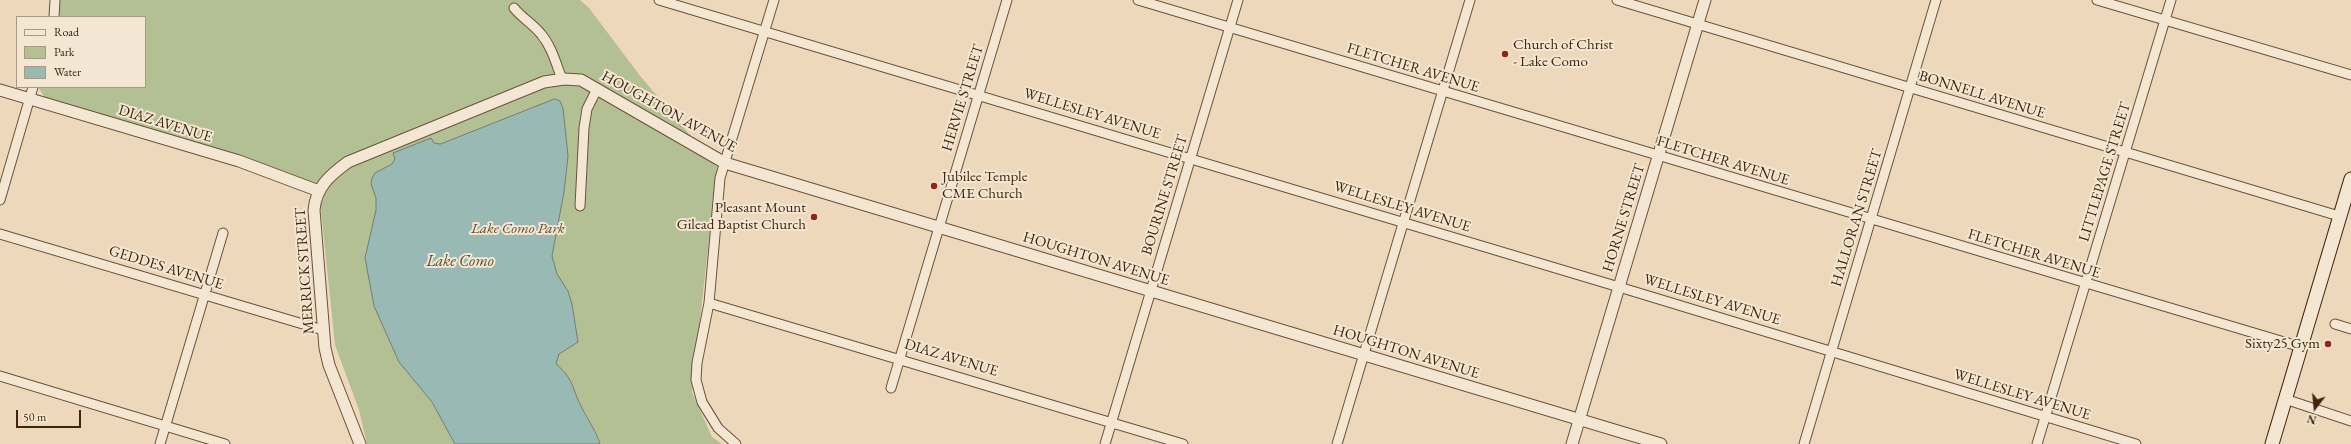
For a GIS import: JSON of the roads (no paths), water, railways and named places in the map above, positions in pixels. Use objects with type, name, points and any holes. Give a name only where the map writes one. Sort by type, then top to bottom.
[{"type":"main road","points":[[2272,444],[2351,179]]},
{"type":"street","points":[[54,16],[55,0]]},
{"type":"street","name":"WELLESLEY AVENUE","points":[[659,0],[1190,158],[2136,444]]},
{"type":"street","points":[[736,444],[718,428],[698,391],[697,363],[709,302],[720,178],[774,0]]},
{"type":"street","name":"HERVIE STREET","points":[[891,388],[1007,0]]},
{"type":"street","name":"FLETCHER AVENUE","points":[[1138,0],[2085,284],[2301,347]]},
{"type":"street","name":"BOURINE STREET","points":[[1105,444],[1238,0]]},
{"type":"street","points":[[1337,444],[1470,0]]},
{"type":"street","name":"BONNELL AVENUE","points":[[1617,0],[2340,216]]},
{"type":"street","name":"HORNE STREET","points":[[1572,444],[1705,0]]},
{"type":"street","name":"HALLORAN STREET","points":[[1804,444],[1936,0]]},
{"type":"street","points":[[2097,0],[2351,75]]},
{"type":"street","name":"LITTLEPAGE STREET","points":[[2037,444],[2171,0]]},
{"type":"street","points":[[514,8],[521,18],[540,33],[550,45],[562,79]]},
{"type":"street","name":"HOUGHTON AVENUE","points":[[536,85],[562,79],[581,80],[725,163],[1661,444]]},
{"type":"street","name":"MERRICK STREET","points":[[360,444],[329,365],[323,330],[314,210],[319,191],[329,176],[348,162],[536,85]]},
{"type":"street","points":[[0,200],[33,88]]},
{"type":"street","points":[[580,206],[584,128],[587,109],[597,89]]},
{"type":"street","name":"DIAZ AVENUE","points":[[0,90],[239,162],[319,191]]},
{"type":"street","points":[[160,444],[223,233]]},
{"type":"street","name":"GEDDES AVENUE","points":[[0,234],[323,330]]},
{"type":"street","name":"DIAZ AVENUE","points":[[709,302],[1183,444]]},
{"type":"street","points":[[2335,324],[2351,329]]},
{"type":"street","points":[[0,376],[225,444]]},
{"type":"street","points":[[2285,398],[2350,418]]},
{"type":"water","name":"Lake Como","points":[[555,99],[560,101],[563,108],[568,156],[564,192],[552,256],[557,274],[568,291],[572,304],[578,342],[559,354],[556,364],[570,380],[600,444],[455,444],[432,402],[399,362],[374,306],[365,258],[376,210],[376,198],[371,184],[372,178],[375,173],[392,164],[395,159],[393,153],[431,138],[434,143],[440,144]]},
{"type":"place","name":"Church of Christ - Lake Como","points":[[1505,54]]},
{"type":"place","name":"Jubilee Temple CME Church","points":[[934,186]]},
{"type":"place","name":"Pleasant Mount Gilead Baptist Church","points":[[814,217]]},
{"type":"place","name":"Sixty25 Gym","points":[[2328,344]]},
{"type":"park label","name":"Lake Como Park","points":[[518,229]]}]
